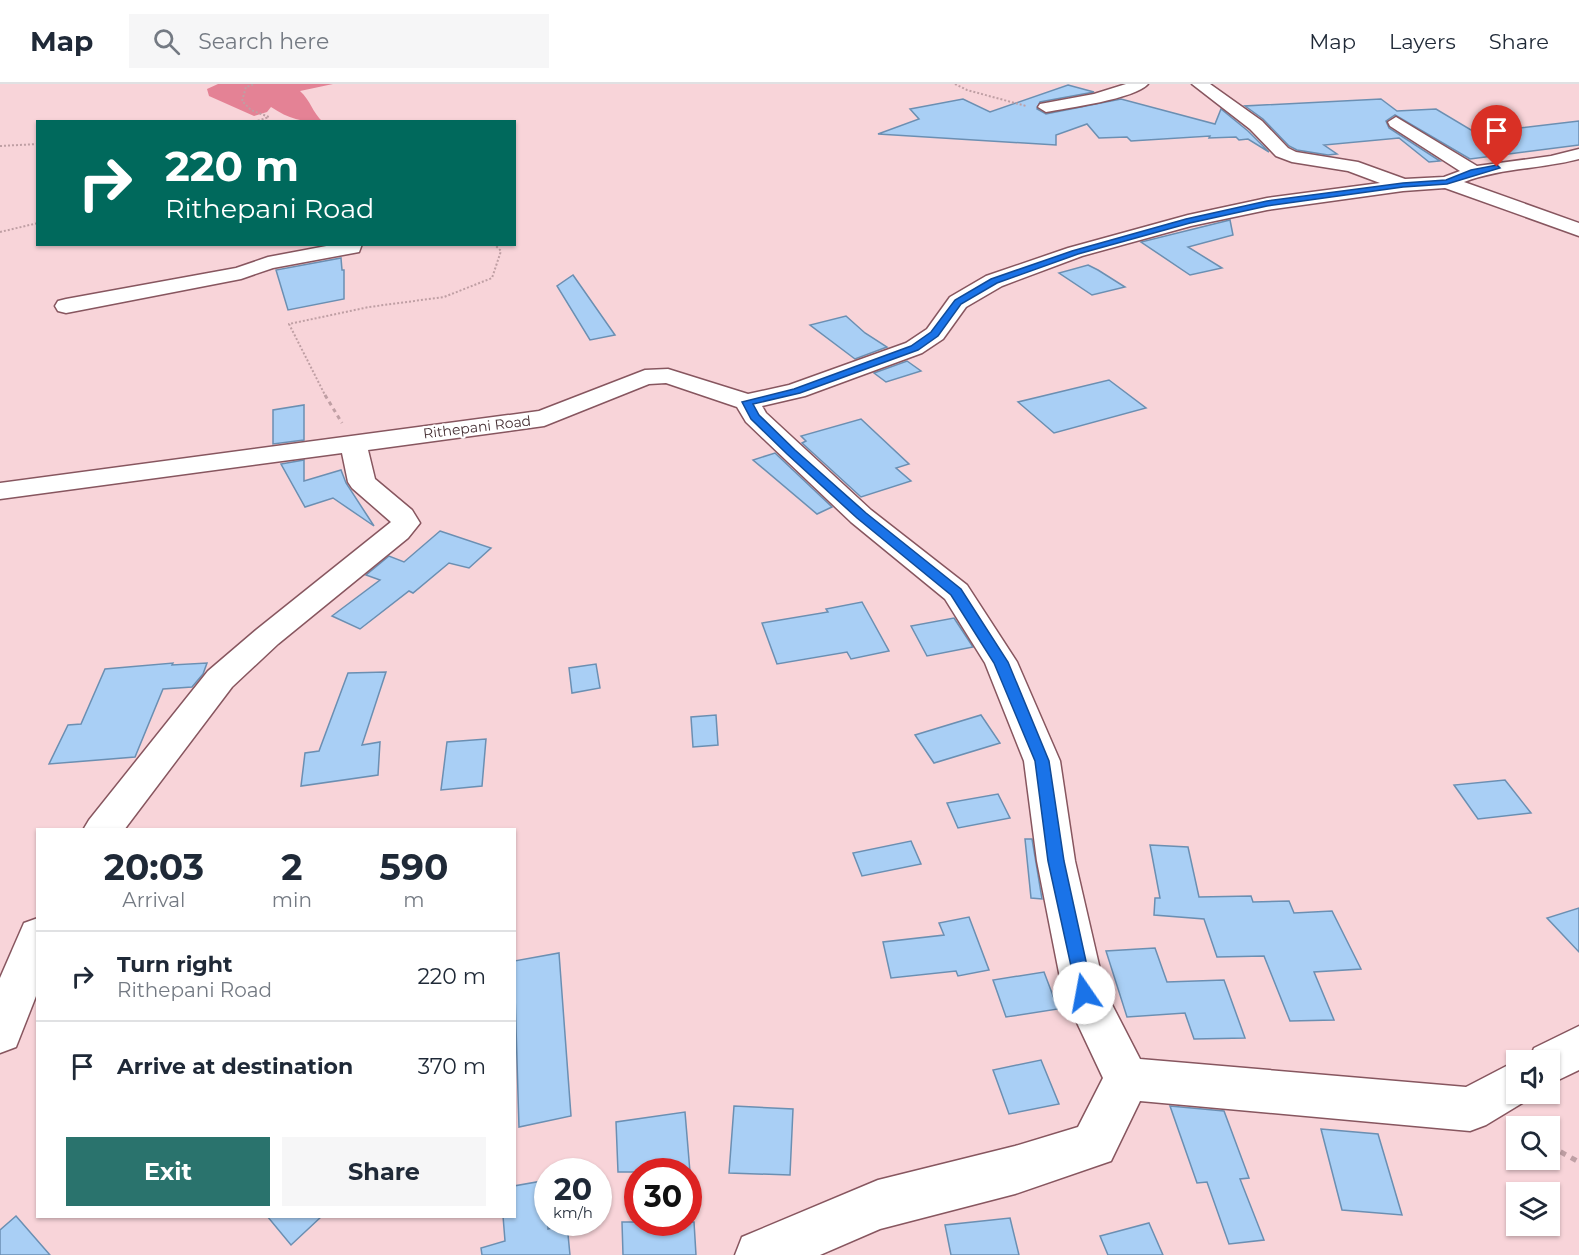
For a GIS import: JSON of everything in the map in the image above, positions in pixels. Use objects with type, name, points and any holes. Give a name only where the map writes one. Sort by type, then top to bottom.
[{"type":"street","points":[[1046,107],[1118,93],[1140,84]]},
{"type":"street","points":[[1200,84],[1256,125],[1282,152],[1292,157],[1352,166],[1403,185]]},
{"type":"street","points":[[1396,122],[1474,172]]},
{"type":"street","points":[[1127,1079],[1084,993],[1056,861],[1042,761],[1001,662],[956,592],[861,516],[755,417],[747,402],[796,391],[914,348],[935,334],[958,302],[994,281],[1075,252],[1188,221],[1267,204],[1403,185],[1447,182],[1474,172],[1579,154]]},
{"type":"street","points":[[1447,182],[1579,230]]},
{"type":"street","points":[[66,306],[242,273],[268,263],[352,248],[352,246]]},
{"type":"street","name":"Rithepani Road","points":[[0,491],[544,418],[645,377],[668,376],[747,402]]},
{"type":"street","points":[[104,828],[220,679],[267,637],[398,532],[406,523],[402,516],[362,482],[353,443]]},
{"type":"street","points":[[0,1033],[36,940]]},
{"type":"street","points":[[1560,1057],[1579,1046]]},
{"type":"street","points":[[1127,1079],[1470,1109],[1506,1088]]},
{"type":"street","points":[[760,1255],[878,1205],[1015,1170],[1094,1145],[1127,1079]]},
{"type":"path","points":[[255,84],[246,87],[242,101],[251,110],[269,117],[260,120]]},
{"type":"path","points":[[955,84],[966,90],[1030,107],[1046,107]]},
{"type":"path","points":[[0,146],[36,144]]},
{"type":"path","points":[[0,232],[36,223]]},
{"type":"path","points":[[353,443],[324,394],[289,324],[369,307],[444,297],[492,278],[501,251],[496,246]]},
{"type":"path","points":[[1560,1152],[1579,1162]]},
{"type":"shaded area","points":[[218,84],[333,84],[300,91],[321,120],[296,119],[271,107],[267,112],[254,116],[209,96],[207,89]]},
{"type":"building","points":[[1068,85],[1094,92],[1040,102],[1037,109],[1046,114],[1121,99],[1215,124],[1221,109],[1269,152],[1248,139],[1239,140],[1236,137],[1209,138],[1210,136],[1131,141],[1127,137],[1099,138],[1087,124],[1056,135],[1056,145],[878,134],[919,119],[910,109],[963,99],[990,112]]},
{"type":"building","points":[[1381,99],[1397,111],[1436,109],[1476,133],[1579,121],[1579,145],[1470,159],[1395,115],[1386,121],[1389,128],[1440,161],[1429,162],[1399,138],[1324,145],[1337,154],[1328,155],[1297,150],[1289,146],[1263,119],[1245,106]]},
{"type":"building","points":[[1230,220],[1233,235],[1188,247],[1222,268],[1190,275],[1141,242]]},
{"type":"building","points":[[341,258],[342,270],[344,270],[344,299],[288,310],[276,270]]},
{"type":"building","points":[[1088,265],[1125,287],[1092,295],[1059,273]]},
{"type":"building","points":[[573,275],[615,335],[590,340],[557,286]]},
{"type":"building","points":[[846,316],[865,333],[887,347],[855,359],[810,325]]},
{"type":"building","points":[[907,361],[921,371],[886,382],[874,373]]},
{"type":"building","points":[[1109,380],[1146,408],[1054,433],[1018,402]]},
{"type":"building","points":[[304,405],[304,440],[273,444],[273,410]]},
{"type":"building","points":[[861,419],[909,464],[896,468],[911,481],[861,497],[802,443],[806,441],[801,436]]},
{"type":"building","points":[[775,453],[832,507],[817,514],[753,460]]},
{"type":"building","points":[[304,460],[304,481],[341,470],[346,483],[374,526],[333,498],[305,507],[281,464]]},
{"type":"building","points":[[440,531],[491,548],[469,568],[449,563],[413,593],[409,591],[360,629],[332,616],[380,580],[366,575],[389,556],[404,562]]},
{"type":"building","points":[[862,602],[889,651],[851,659],[847,652],[777,664],[762,623],[828,612],[826,609]]},
{"type":"building","points":[[954,618],[973,647],[927,656],[911,626]]},
{"type":"building","points":[[173,663],[172,665],[207,663],[203,674],[192,687],[163,689],[135,757],[49,764],[68,725],[81,724],[105,669]]},
{"type":"building","points":[[596,664],[600,688],[572,693],[569,668]]},
{"type":"building","points":[[386,672],[362,745],[380,742],[378,775],[301,786],[305,753],[319,751],[348,673]]},
{"type":"building","points":[[716,715],[718,745],[693,747],[691,717]]},
{"type":"building","points":[[981,715],[1000,743],[934,763],[915,735]]},
{"type":"building","points":[[486,739],[482,786],[441,790],[447,742]]},
{"type":"building","points":[[1505,780],[1531,813],[1478,819],[1454,785]]},
{"type":"building","points":[[998,794],[1010,818],[958,828],[947,803]]},
{"type":"building","points":[[1025,839],[1032,839],[1042,899],[1031,898]]},
{"type":"building","points":[[911,841],[921,864],[862,876],[853,853]]},
{"type":"building","points":[[1150,845],[1188,847],[1199,897],[1251,896],[1253,902],[1289,901],[1294,913],[1332,911],[1361,969],[1314,972],[1334,1020],[1290,1021],[1264,956],[1217,957],[1204,919],[1154,915],[1155,898],[1160,898]]},
{"type":"building","points":[[1579,908],[1579,952],[1547,918]]},
{"type":"building","points":[[969,917],[989,970],[958,976],[956,971],[891,978],[883,942],[944,935],[939,923]]},
{"type":"building","points":[[1155,948],[1167,982],[1224,980],[1245,1038],[1194,1039],[1185,1013],[1127,1017],[1106,951]]},
{"type":"building","points":[[559,953],[571,1116],[519,1127],[516,1027],[516,961]]},
{"type":"building","points":[[1044,972],[1058,1009],[1006,1017],[993,980]]},
{"type":"building","points":[[1041,1060],[1059,1104],[1009,1114],[993,1070]]},
{"type":"building","points":[[734,1106],[793,1109],[790,1175],[729,1173]]},
{"type":"building","points":[[1170,1106],[1224,1111],[1249,1178],[1240,1179],[1264,1240],[1229,1244],[1207,1182],[1197,1183]]},
{"type":"building","points":[[685,1112],[689,1158],[624,1158],[624,1172],[618,1172],[616,1122]]},
{"type":"building","points":[[1321,1129],[1378,1134],[1402,1215],[1342,1210]]},
{"type":"building","points":[[534,1182],[534,1236],[568,1236],[570,1255],[482,1255],[481,1248],[505,1241],[503,1218],[516,1218],[516,1186]]},
{"type":"building","points":[[16,1216],[50,1255],[0,1255],[0,1230]]},
{"type":"building","points":[[269,1218],[320,1218],[291,1245]]},
{"type":"building","points":[[1010,1218],[1019,1255],[951,1255],[945,1225]]},
{"type":"building","points":[[622,1222],[624,1222],[624,1236],[695,1236],[696,1255],[623,1255]]},
{"type":"building","points":[[1149,1223],[1163,1255],[1108,1255],[1100,1236]]},
{"type":"route","points":[[1084,993],[1056,861],[1042,761],[1001,662],[956,592],[861,516],[755,417],[747,402],[796,391],[914,348],[935,334],[958,302],[994,281],[1075,252],[1188,221],[1267,204],[1403,185],[1447,182],[1474,172],[1497,167]]}]
